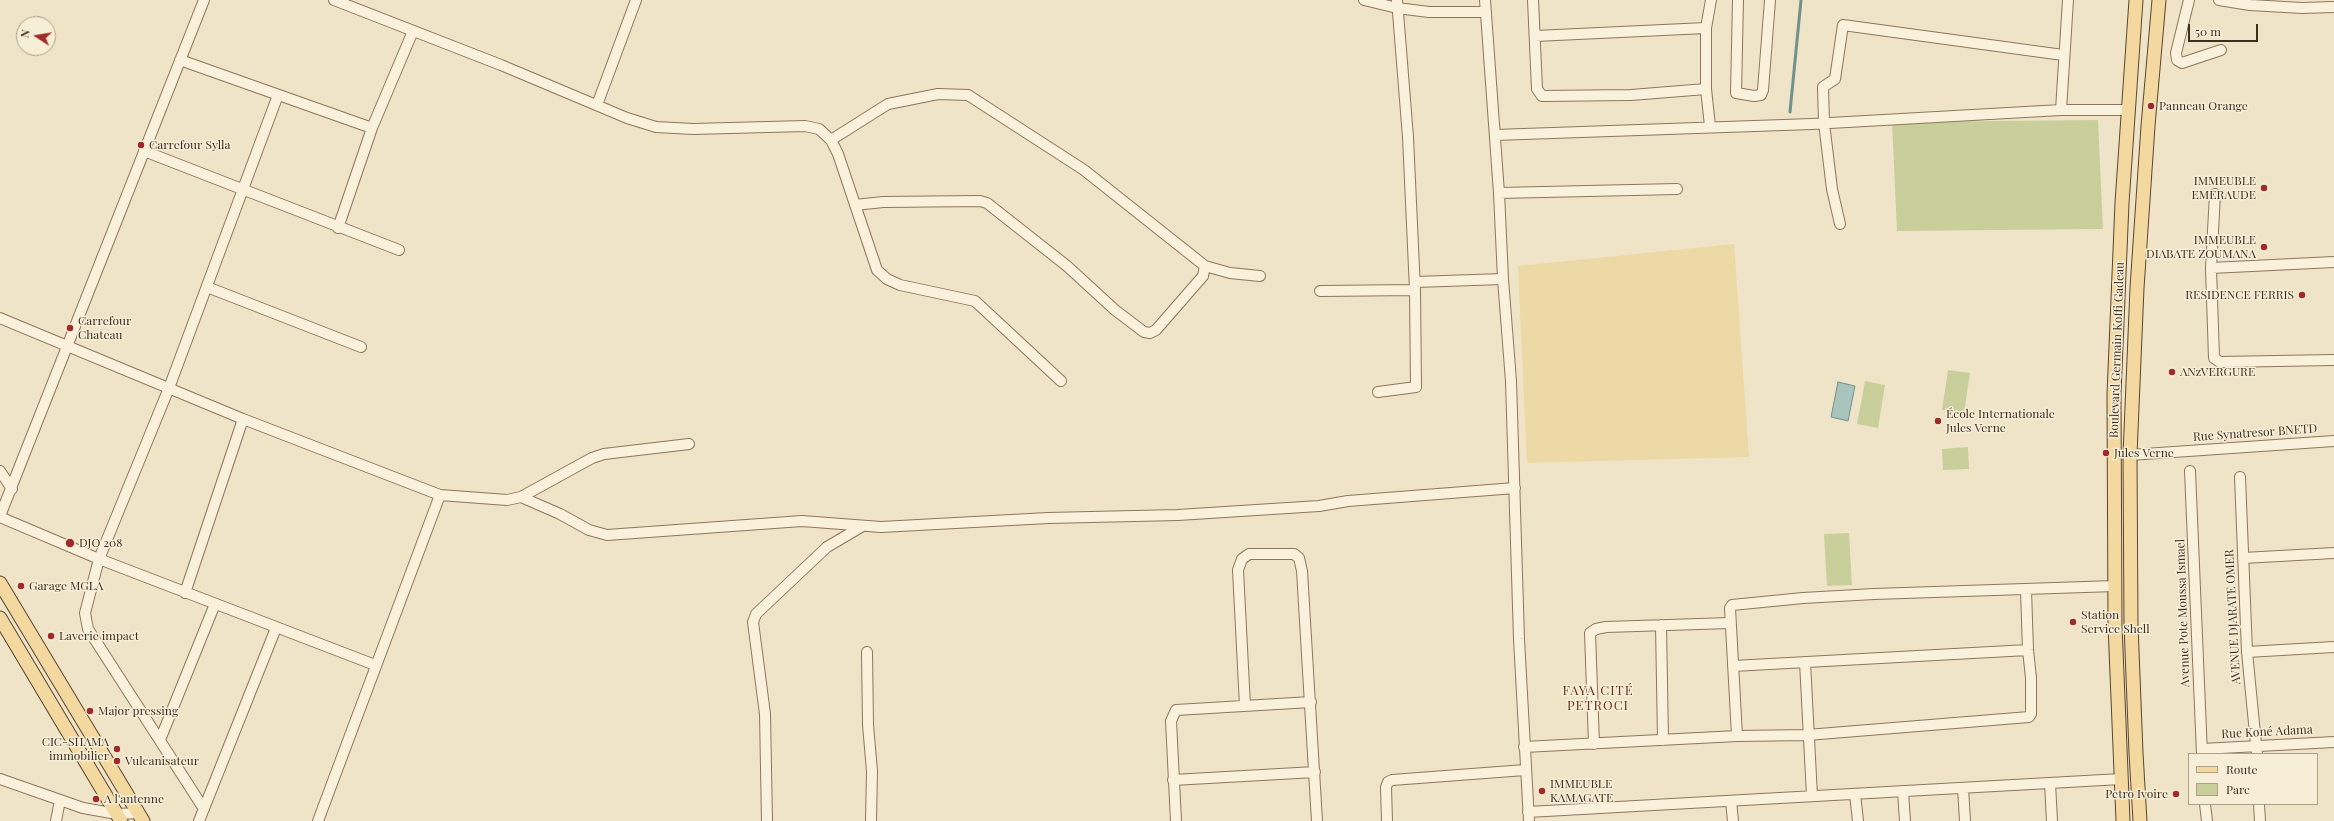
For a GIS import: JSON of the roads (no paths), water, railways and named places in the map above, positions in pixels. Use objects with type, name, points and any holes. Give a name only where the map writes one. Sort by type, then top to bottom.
[{"type":"main road","name":"Boulevard Germain Koffi Gadeau","points":[[2123,821],[2115,586],[2114,394],[2122,203],[2136,0]]},
{"type":"main road","name":"Boulevard Germain Koffi Gadeau","points":[[2140,821],[2132,633],[2130,455],[2138,272],[2159,0]]},
{"type":"main road","points":[[0,583],[141,817]]},
{"type":"main road","points":[[0,618],[119,818]]},
{"type":"street","points":[[204,0],[66,344],[12,489],[0,517],[99,559],[185,593],[375,665]]},
{"type":"street","points":[[334,0],[656,127],[694,129],[805,126],[819,129],[831,140],[877,270],[887,279],[917,290],[975,301],[1061,381]]},
{"type":"street","points":[[597,105],[636,0]]},
{"type":"street","points":[[1364,0],[1397,4],[1429,12],[1486,12]]},
{"type":"street","points":[[1485,0],[1511,381],[1524,747],[1528,817],[1731,801],[2121,779]]},
{"type":"street","points":[[1533,0],[1537,88],[1542,96],[1631,94],[1706,89]]},
{"type":"street","points":[[1710,126],[1706,89],[1706,28],[1711,0]]},
{"type":"street","points":[[1738,0],[1736,93],[1754,96],[1761,95],[1763,90],[1770,0]]},
{"type":"street","points":[[2061,110],[2063,55],[2068,0]]},
{"type":"street","points":[[2189,0],[2176,53],[2177,60],[2182,63],[2221,50]]},
{"type":"street","points":[[2219,0],[2280,7],[2334,7]]},
{"type":"street","points":[[1378,392],[1416,387],[1415,286],[1404,77],[1397,4]]},
{"type":"street","points":[[1840,224],[1832,189],[1824,123],[1823,87],[1835,79],[1843,25],[2063,55]]},
{"type":"street","points":[[1535,36],[1706,28]]},
{"type":"street","points":[[338,228],[372,128],[413,31]]},
{"type":"street","points":[[180,60],[278,96],[372,128]]},
{"type":"street","points":[[831,140],[888,104],[938,94],[968,95],[1084,170],[1205,266],[1230,272],[1260,276]]},
{"type":"street","points":[[204,809],[86,623],[85,613],[99,559],[169,388],[278,96]]},
{"type":"street","points":[[1495,135],[1824,123],[2061,110],[2129,110]]},
{"type":"street","points":[[144,151],[243,189],[338,228],[399,250]]},
{"type":"street","points":[[1499,193],[1677,189]]},
{"type":"street","points":[[2216,194],[2211,268],[2214,358],[2216,361],[2334,360]]},
{"type":"street","points":[[855,205],[883,202],[980,201],[987,203],[1067,266],[1114,310],[1144,332],[1150,333],[1156,330],[1203,276],[1205,266]]},
{"type":"street","points":[[2211,268],[2334,262]]},
{"type":"street","points":[[1320,291],[1415,286],[1503,279]]},
{"type":"street","points":[[206,287],[361,347]]},
{"type":"street","points":[[0,318],[66,344],[243,419],[440,495],[507,500],[521,497],[592,458],[604,454],[689,444]]},
{"type":"street","points":[[185,593],[243,419]]},
{"type":"street","name":"Rue Synatresor BNETD","points":[[2130,455],[2334,441]]},
{"type":"street","points":[[0,471],[12,489]]},
{"type":"street","name":"Avenue Pote Moussa Ismael","points":[[2190,472],[2202,751]]},
{"type":"street","name":"AVENUE DJARATE OMER","points":[[2240,478],[2247,652],[2256,749]]},
{"type":"street","points":[[521,497],[590,530],[607,535],[802,521],[861,527],[1048,518],[1178,515],[1319,506],[1348,501],[1514,488]]},
{"type":"street","points":[[318,821],[375,665],[440,495]]},
{"type":"street","points":[[767,821],[765,714],[753,622],[756,614],[827,548],[861,527]]},
{"type":"street","points":[[2243,558],[2334,553]]},
{"type":"street","points":[[1245,706],[1238,570],[1242,559],[1249,554],[1294,554],[1300,558],[1311,702],[1317,821]]},
{"type":"street","points":[[1737,736],[1730,623],[1730,608],[1732,605],[1827,597],[2115,586]]},
{"type":"street","points":[[1524,747],[1737,736],[1807,735],[2029,717],[2031,714],[2031,678],[2028,650],[2026,590]]},
{"type":"street","points":[[160,740],[215,604]]},
{"type":"street","points":[[1594,744],[1590,633],[1596,629],[1606,627],[1730,623]]},
{"type":"street","points":[[1661,625],[1663,740]]},
{"type":"street","points":[[199,821],[276,628]]},
{"type":"street","points":[[2247,652],[2334,647]]},
{"type":"street","points":[[1733,666],[2028,650]]},
{"type":"street","points":[[867,652],[868,725],[872,771],[871,821]]},
{"type":"street","points":[[1805,662],[1807,735],[1812,796]]},
{"type":"street","points":[[1176,821],[1171,721],[1176,710],[1311,702]]},
{"type":"street","name":"Rue Koné Adama","points":[[2202,751],[2256,749],[2334,742]]},
{"type":"street","points":[[1387,821],[1386,788],[1388,782],[1392,780],[1525,770]]},
{"type":"street","points":[[1173,780],[1315,772]]},
{"type":"street","points":[[0,779],[83,808],[119,818],[141,817]]},
{"type":"street","points":[[2050,783],[2052,821]]},
{"type":"street","points":[[1963,788],[1965,821]]},
{"type":"street","points":[[1904,791],[1905,821]]},
{"type":"street","points":[[1855,794],[1858,821]]},
{"type":"street","points":[[56,821],[60,800]]},
{"type":"street","points":[[1731,801],[1732,821]]},
{"type":"street","points":[[2206,805],[2206,821]]},
{"type":"street","points":[[2259,805],[2260,821]]},
{"type":"water","points":[[1838,382],[1855,386],[1848,421],[1831,417]]},
{"type":"waterway","points":[[1790,112],[1801,0]]},
{"type":"place","name":"Panneau Orange","points":[[2151,106]]},
{"type":"place","name":"Carrefour Sylla","points":[[141,145]]},
{"type":"place","name":"IMMEUBLE EMERAUDE","points":[[2264,188]]},
{"type":"place","name":"IMMEUBLE DIABATE ZOUMANA","points":[[2264,247]]},
{"type":"place","name":"RESIDENCE FERRIS","points":[[2302,295]]},
{"type":"place","name":"Carrefour Chateau","points":[[70,328]]},
{"type":"place","name":"ANzVERGURE","points":[[2172,372]]},
{"type":"place","name":"École Internationale Jules Verne","points":[[1938,421]]},
{"type":"place","name":"Jules Verne","points":[[2106,453]]},
{"type":"place","name":"DJO 208","points":[[70,543]]},
{"type":"place","name":"Garage MGLA","points":[[21,586]]},
{"type":"place","name":"Station Service Shell","points":[[2073,622]]},
{"type":"place","name":"Laverie impact","points":[[51,636]]},
{"type":"place","name":"Major pressing","points":[[90,711]]},
{"type":"place","name":"CIC-SHAMA immobilier","points":[[117,749]]},
{"type":"place","name":"Vulcanisateur","points":[[117,761]]},
{"type":"place","name":"IMMEUBLE KAMAGATE","points":[[1542,791]]},
{"type":"place","name":"Petro Ivoire","points":[[2176,794]]},
{"type":"place","name":"A l'antenne","points":[[96,799]]},
{"type":"district","name":"FAYA CITÉ PETROCI","points":[[1598,698]]}]
